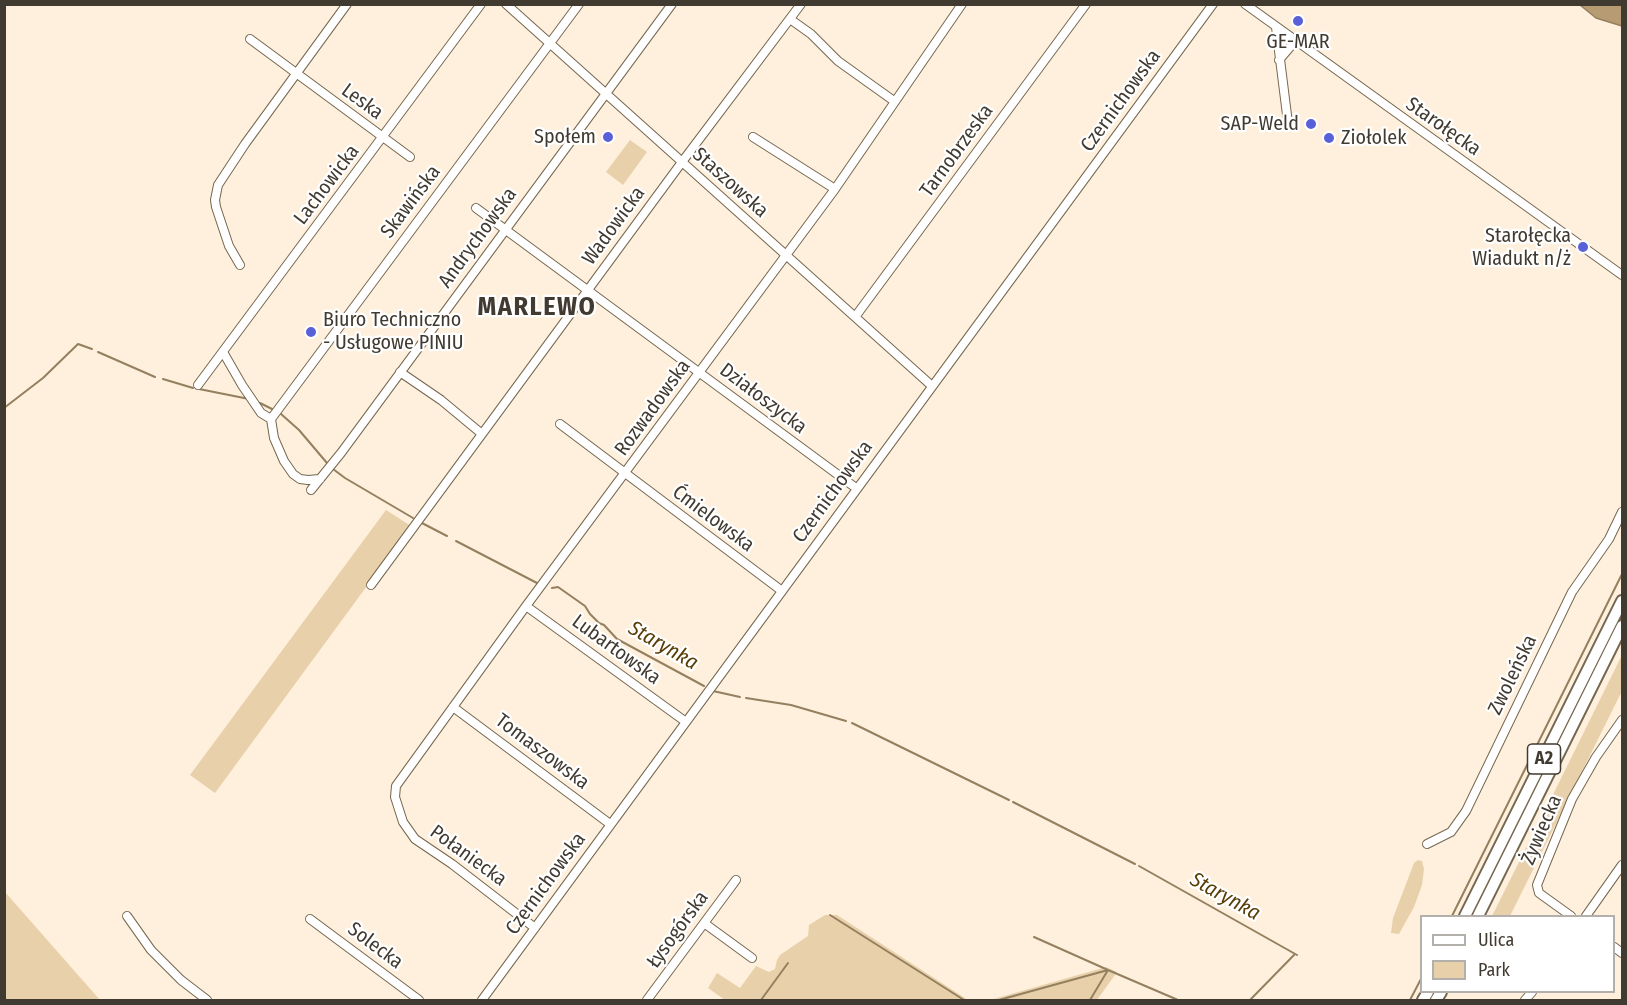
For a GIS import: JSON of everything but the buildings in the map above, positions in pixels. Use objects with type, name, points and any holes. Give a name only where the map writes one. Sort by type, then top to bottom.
[{"type":"highway","name":"A2","points":[[1466,915],[1623,601]]},
{"type":"highway","name":"A2","points":[[1479,915],[1623,627]]},
{"type":"street","points":[[240,265],[229,246],[215,200],[221,180],[346,4]]},
{"type":"street","name":"Lachowicka","points":[[198,385],[482,4]]},
{"type":"street","name":"Staszowska","points":[[506,4],[932,386]]},
{"type":"street","name":"Skawińska","points":[[271,419],[579,4]]},
{"type":"street","name":"Andrychowska","points":[[311,490],[342,453],[672,4]]},
{"type":"street","name":"Wadowicka","points":[[371,585],[801,4]]},
{"type":"street","name":"Rozwadowska","points":[[410,833],[395,797],[396,786],[526,606],[835,189],[962,4]]},
{"type":"street","name":"Tarnobrzeska","points":[[855,317],[1086,4]]},
{"type":"street","name":"Czernichowska","points":[[482,1000],[1213,4]]},
{"type":"street","name":"Starołęcka","points":[[1245,4],[1623,275]]},
{"type":"street","points":[[790,19],[811,34],[838,61],[894,101]]},
{"type":"street","points":[[1276,27],[1288,123]]},
{"type":"street","name":"Leska","points":[[250,39],[410,157]]},
{"type":"street","points":[[1279,60],[1291,46],[1298,43]]},
{"type":"street","points":[[753,137],[835,189]]},
{"type":"street","name":"Działoszycka","points":[[476,208],[856,488]]},
{"type":"street","points":[[223,352],[261,413],[271,419],[274,438],[284,461],[293,474],[308,480],[320,479]]},
{"type":"street","points":[[400,372],[441,400],[482,434]]},
{"type":"street","name":"Ćmielowska","points":[[560,424],[782,591]]},
{"type":"street","name":"Zwoleńska","points":[[1427,844],[1451,832],[1466,811],[1572,592],[1609,539],[1623,512]]},
{"type":"street","name":"Lubartowska","points":[[526,606],[686,722]]},
{"type":"street","name":"Tomaszowska","points":[[453,707],[610,824]]},
{"type":"street","name":"Żywiecka","points":[[1570,915],[1539,893],[1537,885],[1572,799],[1596,757],[1623,720]]},
{"type":"street","name":"Połaniecka","points":[[410,833],[508,905],[535,928]]},
{"type":"street","points":[[1587,915],[1623,865]]},
{"type":"street","name":"Łysogórska","points":[[646,1000],[736,880]]},
{"type":"street","points":[[127,916],[151,950],[181,980],[207,1000]]},
{"type":"street","name":"Solecka","points":[[310,919],[419,1000]]},
{"type":"street","points":[[704,923],[752,958]]},
{"type":"green space","points":[[630,140],[647,152],[623,185],[606,172]]},
{"type":"green space","points":[[386,510],[411,526],[215,793],[190,775]]},
{"type":"green space","points":[[1622,655],[1622,691],[1510,915],[1492,915],[1531,838],[1537,840],[1540,834],[1535,831]]},
{"type":"green space","points":[[1418,860],[1422,861],[1424,869],[1422,885],[1414,907],[1399,934],[1391,933],[1393,918],[1414,863]]},
{"type":"green space","points":[[5,892],[100,1000],[5,1000]]},
{"type":"green space","points":[[825,915],[837,915],[968,1000],[725,1000],[708,988],[717,973],[740,988],[756,966],[769,972],[775,969],[780,955],[808,936],[809,925]]},
{"type":"green space","points":[[1106,967],[1117,972],[1097,1000],[990,1000]]},
{"type":"shaded area","points":[[1580,5],[1622,5],[1622,26],[1596,18]]},
{"type":"waterway","name":"Starynka","points":[[4,408],[43,378],[78,344],[92,349]]},
{"type":"waterway","name":"Starynka","points":[[98,352],[155,377]]},
{"type":"waterway","name":"Starynka","points":[[163,379],[193,388]]},
{"type":"waterway","name":"Starynka","points":[[199,389],[249,399]]},
{"type":"waterway","name":"Starynka","points":[[260,403],[272,409]]},
{"type":"waterway","name":"Starynka","points":[[281,414],[299,430],[327,463]]},
{"type":"waterway","name":"Starynka","points":[[333,469],[413,518]]},
{"type":"waterway","name":"Starynka","points":[[420,522],[447,536]]},
{"type":"waterway","name":"Starynka","points":[[456,541],[537,583]]},
{"type":"waterway","points":[[1452,915],[1622,574]]},
{"type":"waterway","name":"Starynka","points":[[552,588],[558,587],[585,606],[590,614],[617,639],[704,686]]},
{"type":"waterway","name":"Starynka","points":[[713,691],[740,697]]},
{"type":"waterway","name":"Starynka","points":[[746,698],[791,705],[846,721]]},
{"type":"waterway","name":"Starynka","points":[[852,723],[1009,800]]},
{"type":"waterway","name":"Starynka","points":[[1013,802],[1135,864]]},
{"type":"waterway","name":"Starynka","points":[[1139,866],[1297,955]]},
{"type":"waterway","points":[[830,915],[964,1000]]},
{"type":"waterway","points":[[1034,937],[1108,970],[1090,1000]]},
{"type":"waterway","points":[[1250,1000],[1294,955]]},
{"type":"waterway","points":[[761,1000],[788,963]]},
{"type":"waterway","points":[[999,1000],[1108,970],[1178,1000]]},
{"type":"waterway","points":[[1410,1000],[1420,981]]},
{"type":"place","name":"GE-MAR","points":[[1298,21]]},
{"type":"place","name":"SAP-Weld","points":[[1311,124]]},
{"type":"place","name":"Społem","points":[[608,137]]},
{"type":"place","name":"Ziołolek","points":[[1329,138]]},
{"type":"place","name":"Starołęcka Wiadukt n/ż","points":[[1583,247]]},
{"type":"place","name":"Biuro Techniczno - Usługowe PINIU","points":[[311,332]]},
{"type":"district","name":"MARLEWO","points":[[537,308]]}]
